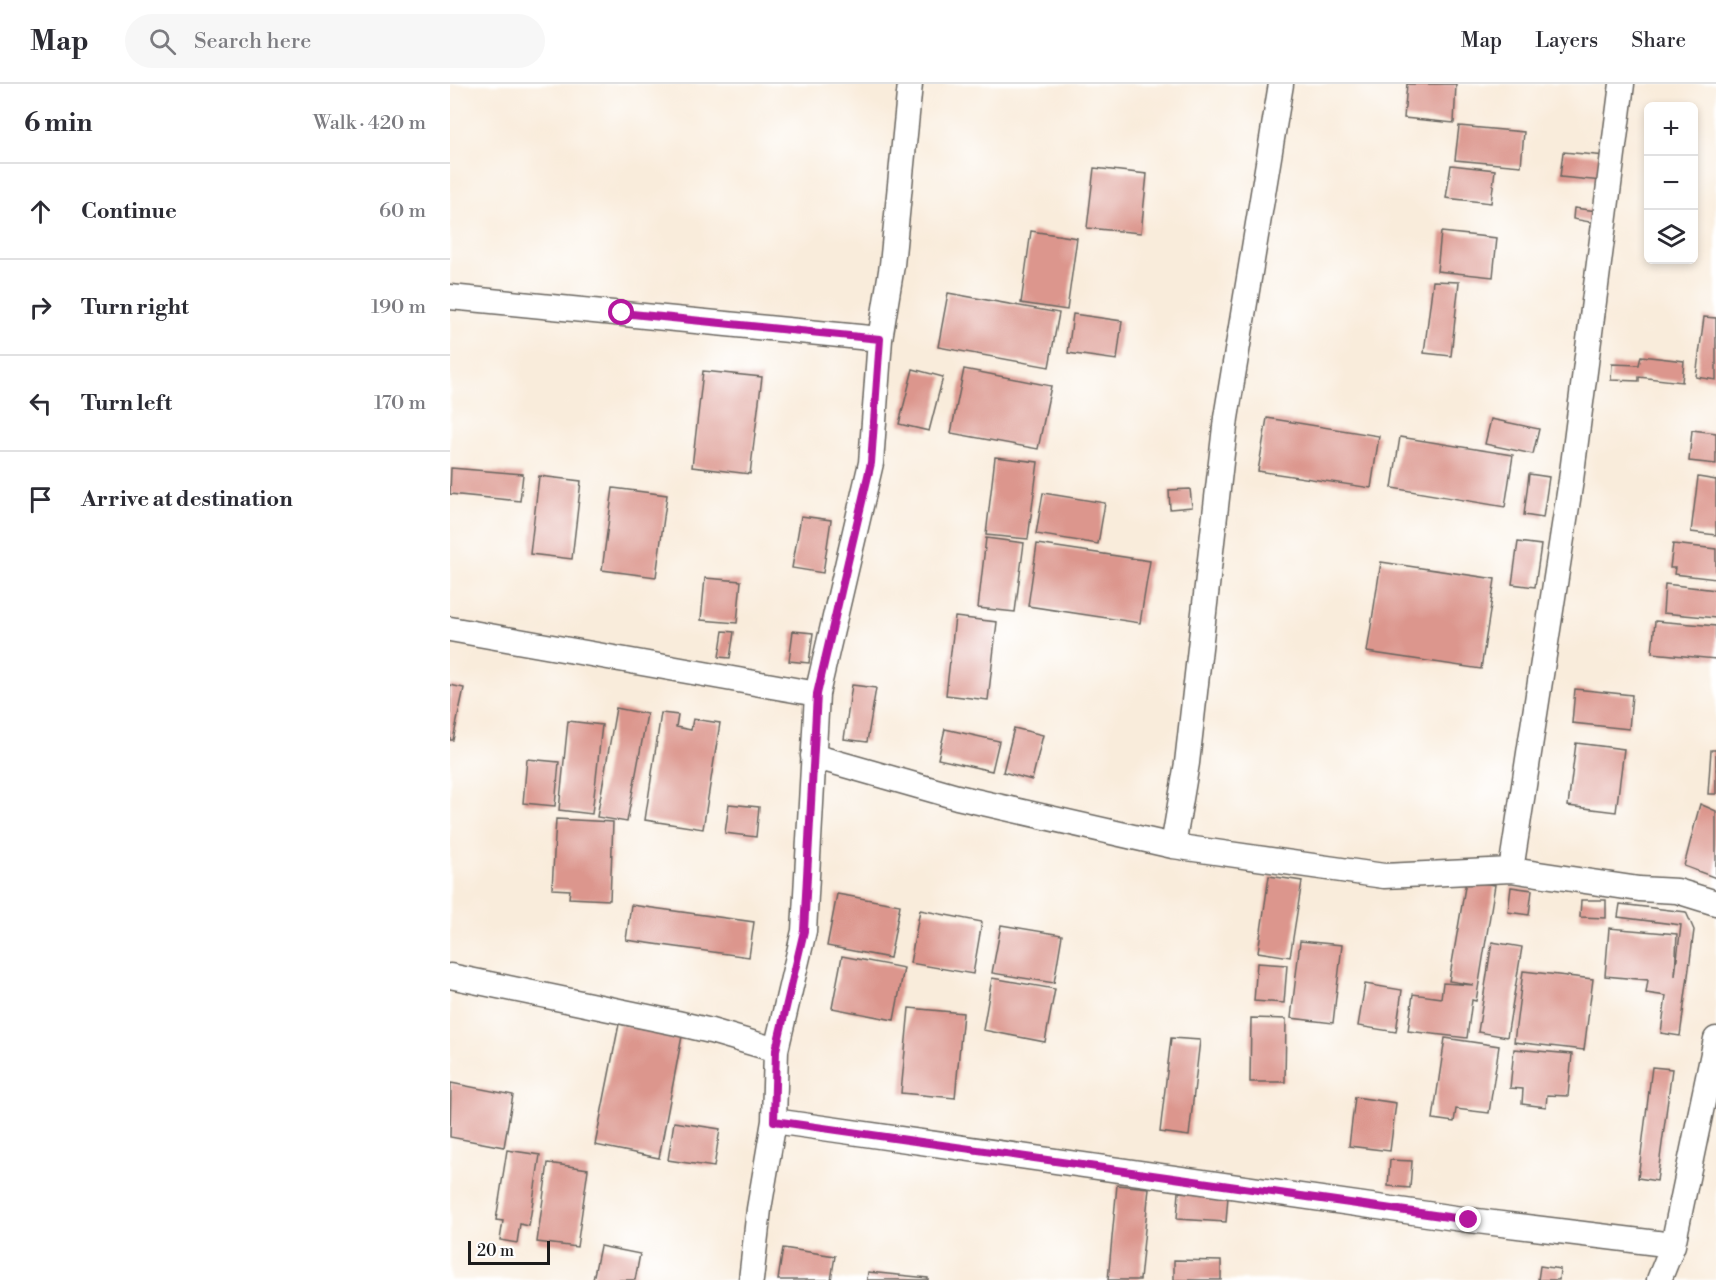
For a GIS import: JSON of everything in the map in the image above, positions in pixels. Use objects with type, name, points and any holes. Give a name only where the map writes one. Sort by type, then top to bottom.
[{"type":"street","points":[[751,1280],[759,1209],[774,1121],[776,1050],[804,931],[817,694],[871,463],[880,339],[892,265],[910,84]]},
{"type":"street","points":[[1173,846],[1187,763],[1226,418],[1281,84]]},
{"type":"street","points":[[1511,870],[1571,480],[1622,84]]},
{"type":"street","points":[[450,297],[880,339]]},
{"type":"street","points":[[450,629],[817,694]]},
{"type":"street","points":[[813,756],[957,797],[1173,846],[1384,876],[1511,870],[1639,889],[1677,891],[1716,903]]},
{"type":"street","points":[[450,976],[688,1025],[776,1050]]},
{"type":"street","points":[[1659,1280],[1673,1245],[1716,1040]]},
{"type":"street","points":[[774,1121],[1469,1220],[1673,1245]]},
{"type":"building","points":[[1407,84],[1456,84],[1454,123],[1404,118]]},
{"type":"building","points":[[1459,126],[1524,132],[1521,166],[1455,160]]},
{"type":"building","points":[[1563,152],[1606,156],[1603,181],[1560,177]]},
{"type":"building","points":[[1451,165],[1495,170],[1491,203],[1446,198]]},
{"type":"building","points":[[1094,168],[1147,174],[1141,233],[1087,228]]},
{"type":"building","points":[[1574,208],[1597,211],[1595,223],[1573,219]]},
{"type":"building","points":[[1031,231],[1077,238],[1067,310],[1021,303]]},
{"type":"building","points":[[1441,232],[1497,238],[1493,277],[1437,271]]},
{"type":"building","points":[[1433,281],[1459,282],[1451,356],[1424,353]]},
{"type":"building","points":[[948,293],[1059,313],[1049,367],[938,347]]},
{"type":"building","points":[[1073,314],[1122,321],[1117,360],[1068,353]]},
{"type":"building","points":[[1704,317],[1716,318],[1716,380],[1696,377]]},
{"type":"building","points":[[1641,356],[1684,361],[1682,382],[1639,377],[1639,381],[1611,380],[1612,364],[1639,365]]},
{"type":"building","points":[[913,369],[943,377],[929,431],[899,424]]},
{"type":"building","points":[[964,369],[1051,386],[1038,449],[951,433]]},
{"type":"building","points":[[703,371],[762,377],[750,474],[692,467]]},
{"type":"building","points":[[1267,418],[1379,436],[1371,488],[1258,471]]},
{"type":"building","points":[[1491,419],[1539,429],[1533,454],[1485,444]]},
{"type":"building","points":[[1692,430],[1716,433],[1716,464],[1689,461]]},
{"type":"building","points":[[1400,437],[1513,455],[1505,507],[1392,488]]},
{"type":"building","points":[[995,457],[1038,462],[1028,539],[986,535]]},
{"type":"building","points":[[451,468],[523,474],[520,501],[450,494]]},
{"type":"building","points":[[1529,474],[1549,477],[1543,518],[1524,515]]},
{"type":"building","points":[[539,476],[581,481],[572,559],[530,554]]},
{"type":"building","points":[[1698,477],[1716,480],[1716,535],[1691,532]]},
{"type":"building","points":[[613,488],[667,495],[656,577],[602,570]]},
{"type":"building","points":[[1190,489],[1192,507],[1170,509],[1169,490]]},
{"type":"building","points":[[1043,493],[1105,503],[1098,544],[1036,534]]},
{"type":"building","points":[[801,516],[831,520],[823,573],[792,568]]},
{"type":"building","points":[[986,538],[1024,543],[1015,612],[978,608]]},
{"type":"building","points":[[1518,542],[1541,545],[1535,587],[1512,584]]},
{"type":"building","points":[[1037,544],[1150,561],[1140,623],[1028,606]]},
{"type":"building","points":[[1673,544],[1716,549],[1716,579],[1674,574],[1675,568],[1670,568]]},
{"type":"building","points":[[1381,562],[1495,579],[1481,669],[1367,652]]},
{"type":"building","points":[[705,578],[741,581],[737,623],[701,620]]},
{"type":"building","points":[[1665,584],[1716,590],[1716,618],[1663,613]]},
{"type":"building","points":[[955,617],[997,622],[988,700],[946,695]]},
{"type":"building","points":[[1655,621],[1716,626],[1716,659],[1652,653]]},
{"type":"building","points":[[723,631],[734,632],[730,658],[719,657]]},
{"type":"building","points":[[793,631],[813,633],[809,663],[789,661]]},
{"type":"building","points":[[450,685],[464,688],[453,740],[450,740]]},
{"type":"building","points":[[852,685],[876,688],[867,742],[844,739]]},
{"type":"building","points":[[1575,689],[1632,695],[1629,729],[1572,723]]},
{"type":"building","points":[[616,708],[647,714],[627,822],[597,817]]},
{"type":"building","points":[[661,713],[678,715],[676,727],[691,730],[693,719],[720,723],[703,829],[645,820]]},
{"type":"building","points":[[568,721],[602,725],[592,814],[559,810]]},
{"type":"building","points":[[1014,728],[1043,735],[1032,780],[1003,772]]},
{"type":"building","points":[[945,729],[999,741],[992,771],[938,759]]},
{"type":"building","points":[[1576,743],[1624,749],[1616,812],[1568,806]]},
{"type":"building","points":[[1711,750],[1716,750],[1716,794],[1708,794]]},
{"type":"building","points":[[527,759],[559,762],[555,806],[523,803]]},
{"type":"building","points":[[729,804],[759,807],[756,837],[725,833]]},
{"type":"building","points":[[1700,804],[1716,811],[1716,878],[1684,866]]},
{"type":"building","points":[[556,819],[613,822],[610,900],[569,898],[570,890],[552,889]]},
{"type":"building","points":[[1269,876],[1302,881],[1290,957],[1258,952]]},
{"type":"building","points":[[1466,881],[1495,885],[1476,1001],[1472,1000],[1467,1038],[1408,1031],[1413,994],[1441,998],[1443,983],[1474,985],[1449,981]]},
{"type":"building","points":[[1511,887],[1532,890],[1529,915],[1508,912]]},
{"type":"building","points":[[837,894],[900,905],[890,958],[827,946]]},
{"type":"building","points":[[1581,900],[1606,900],[1606,918],[1580,917]]},
{"type":"building","points":[[1620,904],[1686,912],[1694,930],[1680,1036],[1661,1033],[1666,996],[1646,993],[1648,980],[1605,976],[1609,928],[1677,934],[1675,976],[1681,925],[1618,917]]},
{"type":"building","points":[[631,905],[754,922],[749,957],[626,940]]},
{"type":"building","points":[[920,910],[982,922],[973,974],[910,963]]},
{"type":"building","points":[[1001,925],[1062,935],[1054,983],[992,973]]},
{"type":"building","points":[[1300,941],[1342,945],[1333,1023],[1291,1018]]},
{"type":"building","points":[[1492,942],[1522,947],[1507,1037],[1478,1032]]},
{"type":"building","points":[[842,956],[904,968],[894,1020],[832,1008]]},
{"type":"building","points":[[1257,963],[1287,965],[1284,1003],[1254,1001]]},
{"type":"building","points":[[1523,971],[1593,979],[1584,1050],[1514,1042]]},
{"type":"building","points":[[992,978],[1055,989],[1045,1042],[983,1030]]},
{"type":"building","points":[[1365,984],[1402,990],[1396,1032],[1358,1026]]},
{"type":"building","points":[[909,1008],[963,1013],[955,1098],[901,1093]]},
{"type":"building","points":[[1251,1018],[1286,1019],[1285,1082],[1250,1082]]},
{"type":"building","points":[[619,1024],[682,1036],[659,1158],[595,1145]]},
{"type":"building","points":[[1171,1038],[1200,1040],[1189,1136],[1160,1132]]},
{"type":"building","points":[[1445,1038],[1499,1046],[1489,1113],[1456,1109],[1454,1122],[1433,1119]]},
{"type":"building","points":[[1514,1049],[1572,1054],[1568,1096],[1547,1095],[1546,1107],[1522,1104],[1523,1089],[1510,1088]]},
{"type":"building","points":[[1652,1067],[1672,1069],[1657,1181],[1638,1178]]},
{"type":"building","points":[[451,1083],[513,1095],[504,1147],[450,1137]]},
{"type":"building","points":[[1355,1097],[1396,1103],[1390,1151],[1349,1146]]},
{"type":"building","points":[[674,1122],[720,1129],[714,1167],[668,1160]]},
{"type":"building","points":[[507,1150],[540,1155],[529,1226],[520,1224],[517,1243],[500,1240],[503,1221],[496,1220]]},
{"type":"building","points":[[1390,1160],[1412,1161],[1410,1188],[1388,1186]]},
{"type":"building","points":[[548,1163],[588,1169],[577,1247],[537,1242]]},
{"type":"building","points":[[1117,1185],[1149,1188],[1140,1280],[1108,1280]]},
{"type":"building","points":[[1179,1192],[1228,1196],[1226,1222],[1177,1219]]},
{"type":"building","points":[[600,1246],[640,1254],[635,1280],[593,1280]]},
{"type":"building","points":[[783,1248],[835,1256],[831,1280],[778,1280]]},
{"type":"building","points":[[1174,1260],[1221,1261],[1221,1280],[1174,1280]]},
{"type":"building","points":[[1540,1266],[1560,1269],[1559,1280],[1538,1280]]},
{"type":"building","points":[[868,1272],[928,1278],[928,1280],[867,1280]]},
{"type":"route","points":[[622,313],[880,339],[871,463],[817,694],[804,931],[776,1050],[774,1121],[1469,1220]]}]
